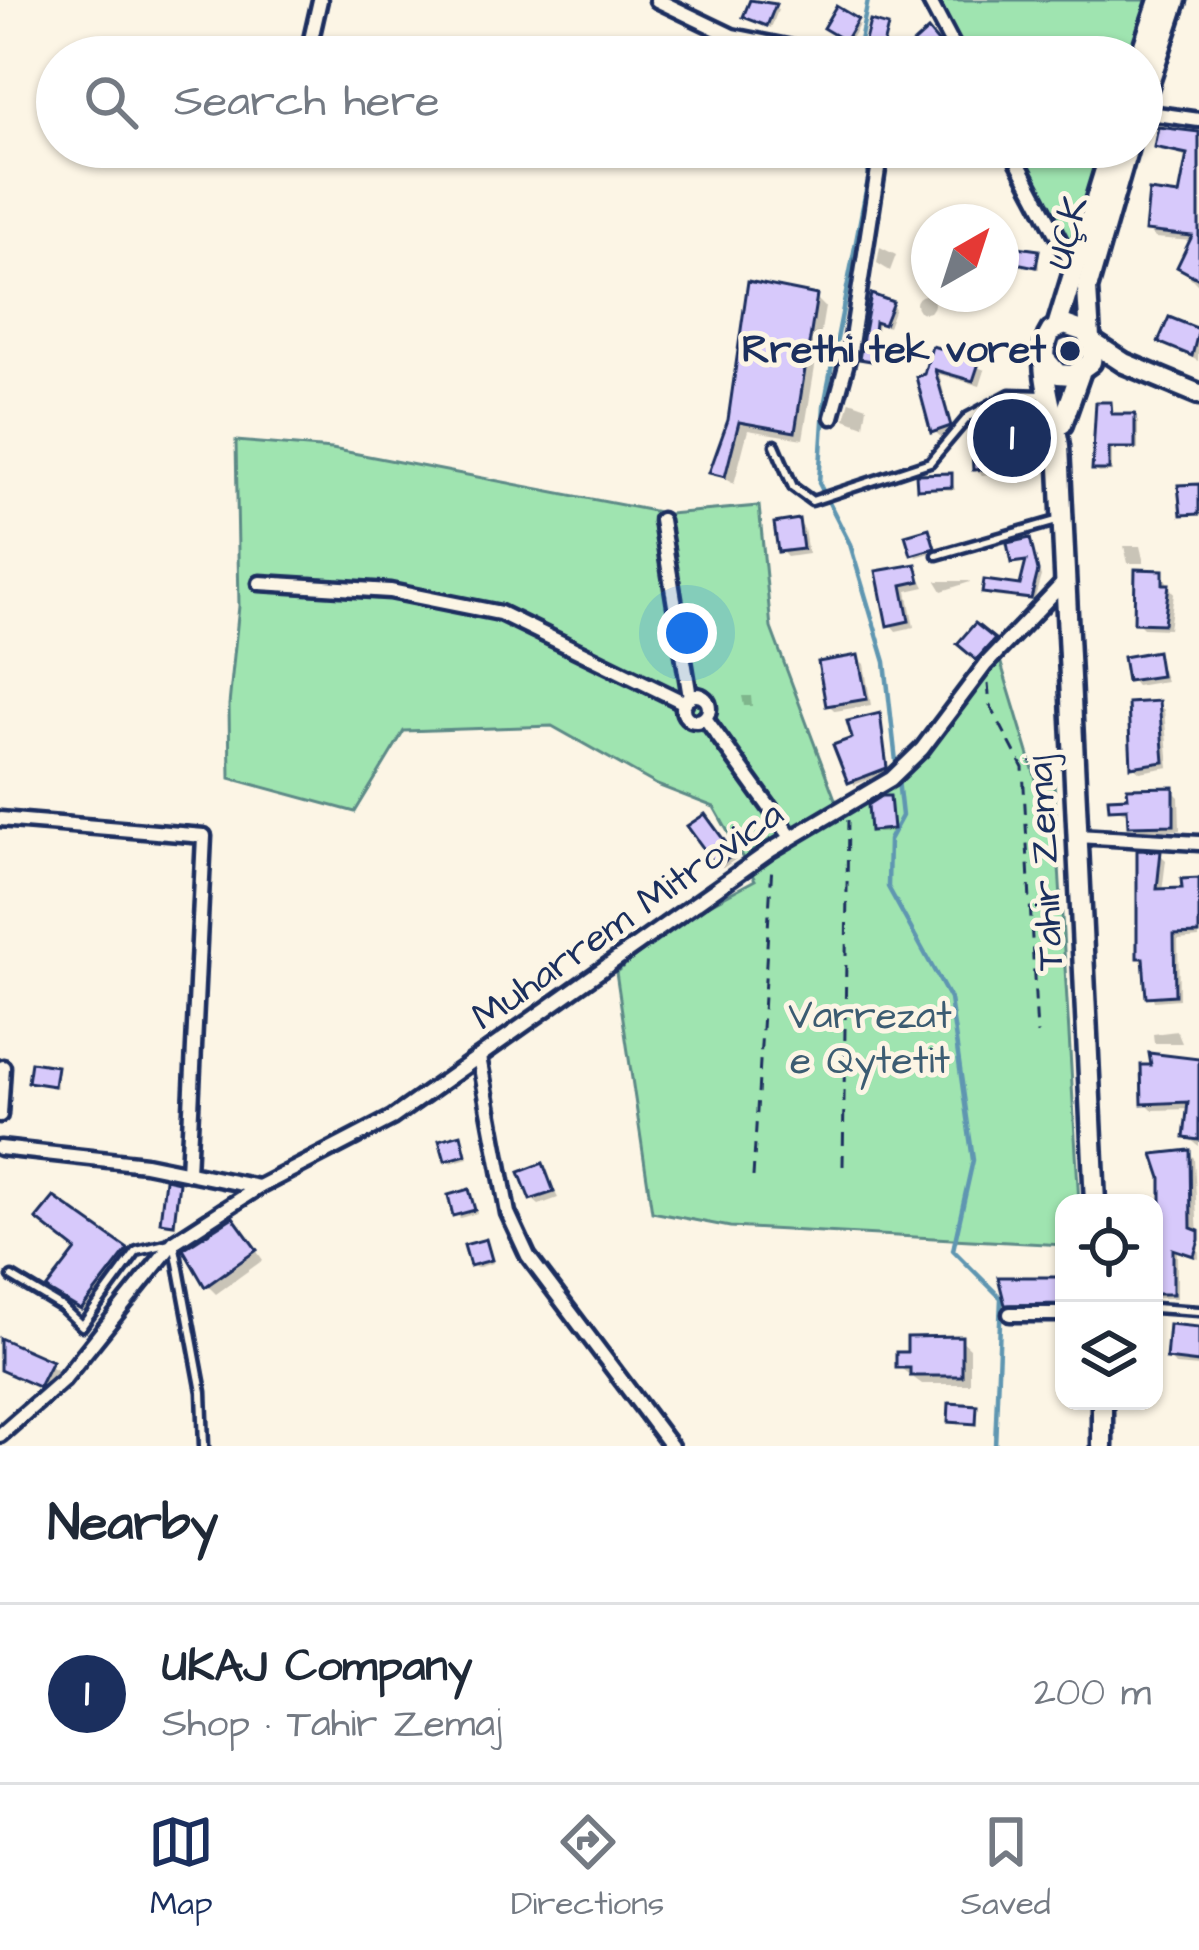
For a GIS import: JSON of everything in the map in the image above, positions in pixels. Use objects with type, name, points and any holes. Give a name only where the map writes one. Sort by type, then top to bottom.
[{"type":"main road","points":[[1147,36],[1159,0]]},
{"type":"main road","points":[[1163,41],[1176,0]]},
{"type":"main road","name":"UÇK","points":[[1058,328],[1106,168]]},
{"type":"main road","name":"UÇK","points":[[1091,340],[1088,289],[1122,168]]},
{"type":"main road","points":[[1148,374],[1083,370],[1058,374],[1044,358],[1047,337],[1058,328],[1079,328],[1148,374],[1199,394]]},
{"type":"main road","points":[[1083,370],[1091,340]]},
{"type":"main road","name":"Tahir Zemaj","points":[[1044,358],[1059,446],[1095,1194]]},
{"type":"main road","name":"Tahir Zemaj","points":[[1059,446],[1067,400],[1083,370]]},
{"type":"main road","points":[[1102,1410],[1102,1446]]},
{"type":"street","points":[[312,36],[320,0]]},
{"type":"street","points":[[657,0],[732,36]]},
{"type":"street","points":[[929,0],[948,36]]},
{"type":"street","points":[[1163,112],[1199,120]]},
{"type":"street","points":[[832,417],[850,351],[878,168]]},
{"type":"street","points":[[1021,168],[1076,272]]},
{"type":"street","points":[[662,520],[689,718],[705,718],[791,837]]},
{"type":"street","name":"Muharrem Mitrovica","points":[[0,1435],[64,1379],[174,1242],[259,1187],[360,1137],[771,850],[848,800],[891,779],[986,664],[1066,580]]},
{"type":"street","points":[[260,583],[390,590],[500,613],[687,700]]},
{"type":"street","points":[[0,818],[204,836],[188,1173]]},
{"type":"street","points":[[1078,836],[1199,843]]},
{"type":"street","points":[[479,1057],[508,1213],[529,1256],[671,1446]]},
{"type":"street","points":[[0,1115],[3,1067]]},
{"type":"street","points":[[0,1148],[259,1187]]},
{"type":"street","points":[[1010,1314],[1055,1314]]},
{"type":"lane","points":[[775,445],[793,488],[812,501],[930,462],[968,417],[1010,394],[1052,395]]},
{"type":"lane","points":[[937,556],[1063,520]]},
{"type":"lane","points":[[12,1277],[62,1306],[82,1326],[137,1251],[174,1242],[202,1391],[204,1446]]},
{"type":"lane","points":[[1163,1309],[1199,1311]]},
{"type":"path","points":[[986,664],[990,705],[1023,768],[1037,1034]]},
{"type":"path","points":[[843,1166],[848,800]]},
{"type":"path","points":[[753,1177],[768,1008],[771,850]]},
{"type":"green space","points":[[937,0],[1148,0],[1137,36],[957,36]]},
{"type":"green space","points":[[1028,168],[1095,168],[1071,246]]},
{"type":"green space","name":"Varrezat e Qytetit","points":[[236,441],[332,449],[669,514],[759,506],[771,628],[841,815],[937,743],[999,657],[1036,779],[1054,782],[1078,1194],[1055,1194],[1055,1245],[730,1227],[652,1212],[616,972],[686,917],[755,880],[714,807],[657,785],[552,726],[404,731],[355,812],[230,778],[229,705],[239,606]]},
{"type":"building","points":[[750,0],[776,4],[767,26],[743,17]]},
{"type":"building","points":[[836,6],[858,19],[848,36],[823,28]]},
{"type":"building","points":[[870,21],[888,26],[885,36],[866,36]]},
{"type":"building","points":[[1163,128],[1199,132],[1199,279],[1177,267],[1192,236],[1145,231],[1149,191],[1179,195],[1187,154],[1163,149]]},
{"type":"building","points":[[1019,247],[1039,250],[1036,267],[1019,264]]},
{"type":"building","points":[[748,281],[817,295],[795,432],[739,422],[725,477],[709,473],[728,420]]},
{"type":"building","points":[[871,294],[893,302],[884,325],[875,322],[871,361],[859,359]]},
{"type":"building","points":[[1169,317],[1199,329],[1192,356],[1158,342]]},
{"type":"building","points":[[932,346],[980,360],[973,381],[935,370],[951,426],[931,433],[916,377],[924,374]]},
{"type":"building","points":[[1096,402],[1111,402],[1112,414],[1135,414],[1135,448],[1109,448],[1109,470],[1092,470]]},
{"type":"building","points":[[1014,422],[1019,466],[973,470],[971,425]]},
{"type":"building","points":[[952,473],[952,487],[917,489],[916,474]]},
{"type":"building","points":[[1199,484],[1199,514],[1181,515],[1178,485]]},
{"type":"building","points":[[799,519],[803,549],[778,552],[774,523]]},
{"type":"building","points":[[929,528],[935,548],[911,555],[905,535]]},
{"type":"building","points":[[1030,538],[1038,571],[1031,599],[982,593],[984,580],[1020,585],[1026,561],[1011,563],[1007,543]]},
{"type":"building","points":[[916,564],[920,581],[902,585],[909,621],[887,626],[876,571]]},
{"type":"building","points":[[1135,569],[1163,570],[1163,584],[1169,584],[1164,624],[1134,623]]},
{"type":"building","points":[[975,623],[995,639],[976,660],[957,644]]},
{"type":"building","points":[[1157,651],[1161,676],[1127,681],[1123,657]]},
{"type":"building","points":[[858,655],[867,699],[826,706],[818,662]]},
{"type":"building","points":[[1159,701],[1164,762],[1131,767],[1128,703]]},
{"type":"building","points":[[880,713],[887,768],[848,783],[833,745],[852,738],[847,721]]},
{"type":"building","points":[[1174,787],[1174,825],[1128,826],[1127,808],[1109,809],[1108,798],[1128,797],[1127,788]]},
{"type":"building","points":[[890,796],[893,829],[870,831],[868,805]]},
{"type":"building","points":[[705,814],[734,854],[717,867],[687,826]]},
{"type":"building","points":[[1137,850],[1161,851],[1157,889],[1182,888],[1181,879],[1199,878],[1199,934],[1174,935],[1175,995],[1146,997],[1143,958],[1137,958]]},
{"type":"building","points":[[1149,1053],[1199,1059],[1199,1140],[1184,1138],[1188,1102],[1142,1104],[1141,1065],[1151,1065]]},
{"type":"building","points":[[31,1062],[57,1066],[54,1086],[28,1082]]},
{"type":"building","points":[[461,1134],[466,1155],[445,1161],[439,1140]]},
{"type":"building","points":[[1190,1150],[1191,1228],[1199,1231],[1199,1240],[1194,1256],[1173,1249],[1173,1294],[1163,1294],[1163,1194],[1153,1154]]},
{"type":"building","points":[[543,1163],[554,1192],[530,1200],[519,1172]]},
{"type":"building","points":[[165,1179],[179,1182],[174,1224],[160,1222]]},
{"type":"building","points":[[469,1189],[475,1210],[453,1216],[448,1195]]},
{"type":"building","points":[[54,1197],[128,1249],[81,1310],[46,1289],[76,1250],[36,1219]]},
{"type":"building","points":[[233,1217],[257,1250],[205,1287],[183,1249]]},
{"type":"building","points":[[486,1239],[492,1260],[470,1266],[464,1245]]},
{"type":"building","points":[[998,1277],[1055,1277],[1055,1304],[1005,1305]]},
{"type":"building","points":[[1169,1324],[1199,1327],[1199,1363],[1166,1359]]},
{"type":"building","points":[[962,1336],[962,1376],[910,1376],[910,1368],[896,1368],[896,1352],[907,1352],[907,1337]]},
{"type":"building","points":[[0,1338],[52,1361],[39,1387],[0,1370]]},
{"type":"building","points":[[949,1403],[977,1405],[976,1424],[948,1422]]},
{"type":"waterway","points":[[861,36],[868,0]]},
{"type":"waterway","points":[[868,168],[824,406],[819,483],[850,544],[885,662],[902,816],[889,840],[888,887],[950,999],[973,1160],[953,1250],[1001,1298],[995,1446]]},
{"type":"place","name":"Rrethi tek voret","points":[[1070,351]]},
{"type":"place","name":"UKAJ Company","points":[[1012,438]]}]
